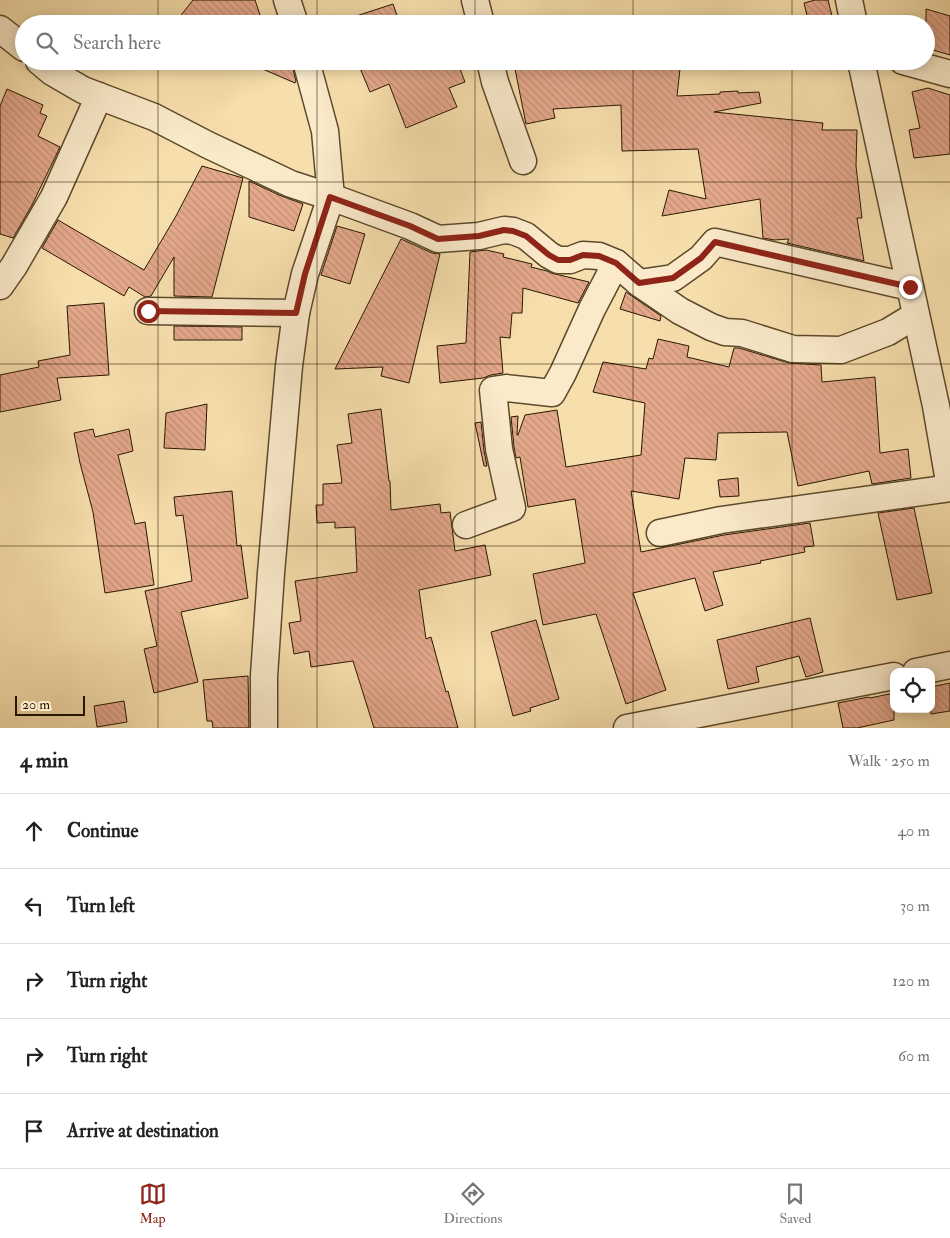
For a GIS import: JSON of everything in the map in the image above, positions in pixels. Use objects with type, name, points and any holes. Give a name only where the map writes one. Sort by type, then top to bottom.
[{"type":"street","points":[[287,0],[292,15]]},
{"type":"street","points":[[475,0],[479,15]]},
{"type":"street","points":[[849,0],[852,15]]},
{"type":"street","points":[[0,29],[15,41]]},
{"type":"street","points":[[50,70],[83,90],[154,117],[291,184],[410,226],[438,239],[479,236],[504,230],[526,236],[558,260],[570,260],[583,255],[599,256],[616,263],[639,283],[680,311],[725,332],[742,333],[793,349],[841,350],[888,332],[916,315]]},
{"type":"street","points":[[264,728],[264,676],[271,573],[289,366],[296,313],[305,274],[330,197],[325,131],[308,70]]},
{"type":"street","points":[[492,70],[523,161]]},
{"type":"street","points":[[660,533],[721,520],[950,488],[943,402],[916,315],[863,70]]},
{"type":"street","points":[[935,70],[950,74]]},
{"type":"street","points":[[0,286],[14,266],[54,196],[99,96]]},
{"type":"street","points":[[639,283],[673,278],[701,258],[715,242],[910,287]]},
{"type":"street","points":[[466,525],[512,508],[498,449],[493,390],[506,388],[552,392],[616,263]]},
{"type":"street","points":[[148,311],[296,313]]},
{"type":"street","points":[[935,668],[950,665]]},
{"type":"street","points":[[627,728],[890,677]]},
{"type":"building","points":[[193,0],[255,0],[260,15],[181,15]]},
{"type":"building","points":[[815,0],[828,0],[832,15],[807,15],[804,3]]},
{"type":"building","points":[[393,4],[397,15],[359,15]]},
{"type":"building","points":[[926,9],[950,16],[950,55],[935,51],[935,15],[926,15]]},
{"type":"building","points":[[265,70],[293,70],[295,83]]},
{"type":"building","points":[[361,70],[460,70],[465,82],[449,88],[457,107],[406,128],[389,84],[370,92]]},
{"type":"building","points":[[515,70],[680,70],[677,96],[720,94],[720,92],[738,91],[738,93],[759,92],[761,103],[714,112],[823,123],[822,130],[857,130],[856,166],[862,218],[857,218],[864,261],[787,243],[789,239],[774,240],[763,238],[760,199],[662,216],[669,190],[706,199],[698,149],[622,151],[621,105],[553,109],[555,118],[526,124]]},
{"type":"building","points":[[928,88],[950,95],[950,154],[914,158],[909,130],[920,128],[912,92]]},
{"type":"building","points":[[7,89],[43,105],[40,113],[47,116],[38,136],[60,147],[32,205],[13,238],[0,234],[0,106]]},
{"type":"building","points":[[202,166],[243,178],[212,297],[174,296],[174,257],[151,296],[145,297],[129,287],[124,296],[42,248],[58,220],[144,270],[176,216]]},
{"type":"building","points":[[249,181],[303,204],[294,231],[249,217]]},
{"type":"building","points":[[337,226],[365,234],[350,284],[321,275]]},
{"type":"building","points":[[401,239],[432,253],[440,254],[409,383],[381,376],[383,367],[335,369]]},
{"type":"building","points":[[486,250],[504,254],[503,257],[532,264],[531,267],[589,282],[578,303],[523,288],[522,313],[512,313],[510,338],[500,337],[503,373],[483,378],[440,383],[437,346],[466,343],[470,252]]},
{"type":"building","points":[[626,292],[661,316],[660,321],[620,309]]},
{"type":"building","points":[[104,303],[109,375],[57,378],[61,400],[0,412],[0,375],[39,367],[38,361],[70,355],[67,306]]},
{"type":"building","points":[[174,326],[242,327],[242,340],[174,340]]},
{"type":"building","points":[[658,339],[689,346],[687,357],[729,367],[734,348],[739,348],[789,363],[821,365],[822,382],[875,377],[880,453],[908,449],[911,478],[872,484],[869,471],[798,486],[787,432],[718,433],[716,460],[685,458],[679,499],[631,491],[641,552],[724,535],[810,523],[814,546],[804,547],[805,552],[713,572],[723,605],[705,611],[695,578],[633,593],[666,690],[626,704],[596,614],[543,625],[533,574],[585,563],[575,499],[528,507],[520,457],[516,458],[511,417],[518,416],[518,435],[525,415],[557,410],[566,467],[641,455],[645,403],[593,392],[603,362],[646,369],[649,358],[653,359]]},
{"type":"building","points":[[207,404],[205,450],[164,448],[166,413]]},
{"type":"building","points":[[381,409],[390,481],[391,510],[440,504],[441,513],[450,512],[455,551],[485,545],[491,575],[419,590],[426,639],[431,637],[458,728],[374,728],[353,661],[311,667],[309,651],[294,654],[289,623],[301,621],[295,581],[357,572],[355,527],[335,528],[335,522],[317,523],[316,505],[323,505],[323,484],[342,483],[337,445],[352,443],[348,414]]},
{"type":"building","points":[[481,422],[487,466],[484,466],[475,423]]},
{"type":"building","points":[[93,429],[95,437],[129,429],[133,451],[118,455],[135,524],[145,522],[154,585],[105,593],[93,512],[74,433]]},
{"type":"building","points":[[738,478],[739,496],[720,497],[718,480]]},
{"type":"building","points":[[232,491],[237,546],[241,545],[248,598],[181,612],[198,682],[154,693],[144,649],[157,646],[145,591],[192,581],[183,515],[176,516],[174,497]]},
{"type":"building","points":[[914,508],[932,593],[897,600],[878,513]]},
{"type":"building","points":[[810,618],[823,672],[806,677],[799,656],[756,667],[759,682],[728,689],[717,640]]},
{"type":"building","points":[[536,620],[559,699],[530,708],[531,711],[513,716],[491,632]]},
{"type":"building","points":[[248,676],[249,728],[213,728],[212,721],[207,721],[203,680]]},
{"type":"building","points":[[950,683],[950,711],[931,714],[935,713],[935,686]]},
{"type":"building","points":[[890,694],[890,713],[894,713],[894,720],[857,728],[843,728],[838,703]]},
{"type":"building","points":[[124,701],[127,722],[97,727],[94,706]]},
{"type":"route","points":[[148,311],[296,313],[305,274],[330,197],[410,226],[438,239],[479,236],[504,230],[513,231],[526,236],[558,260],[570,260],[583,255],[599,256],[616,263],[639,283],[673,278],[701,258],[715,242],[910,287]]}]
